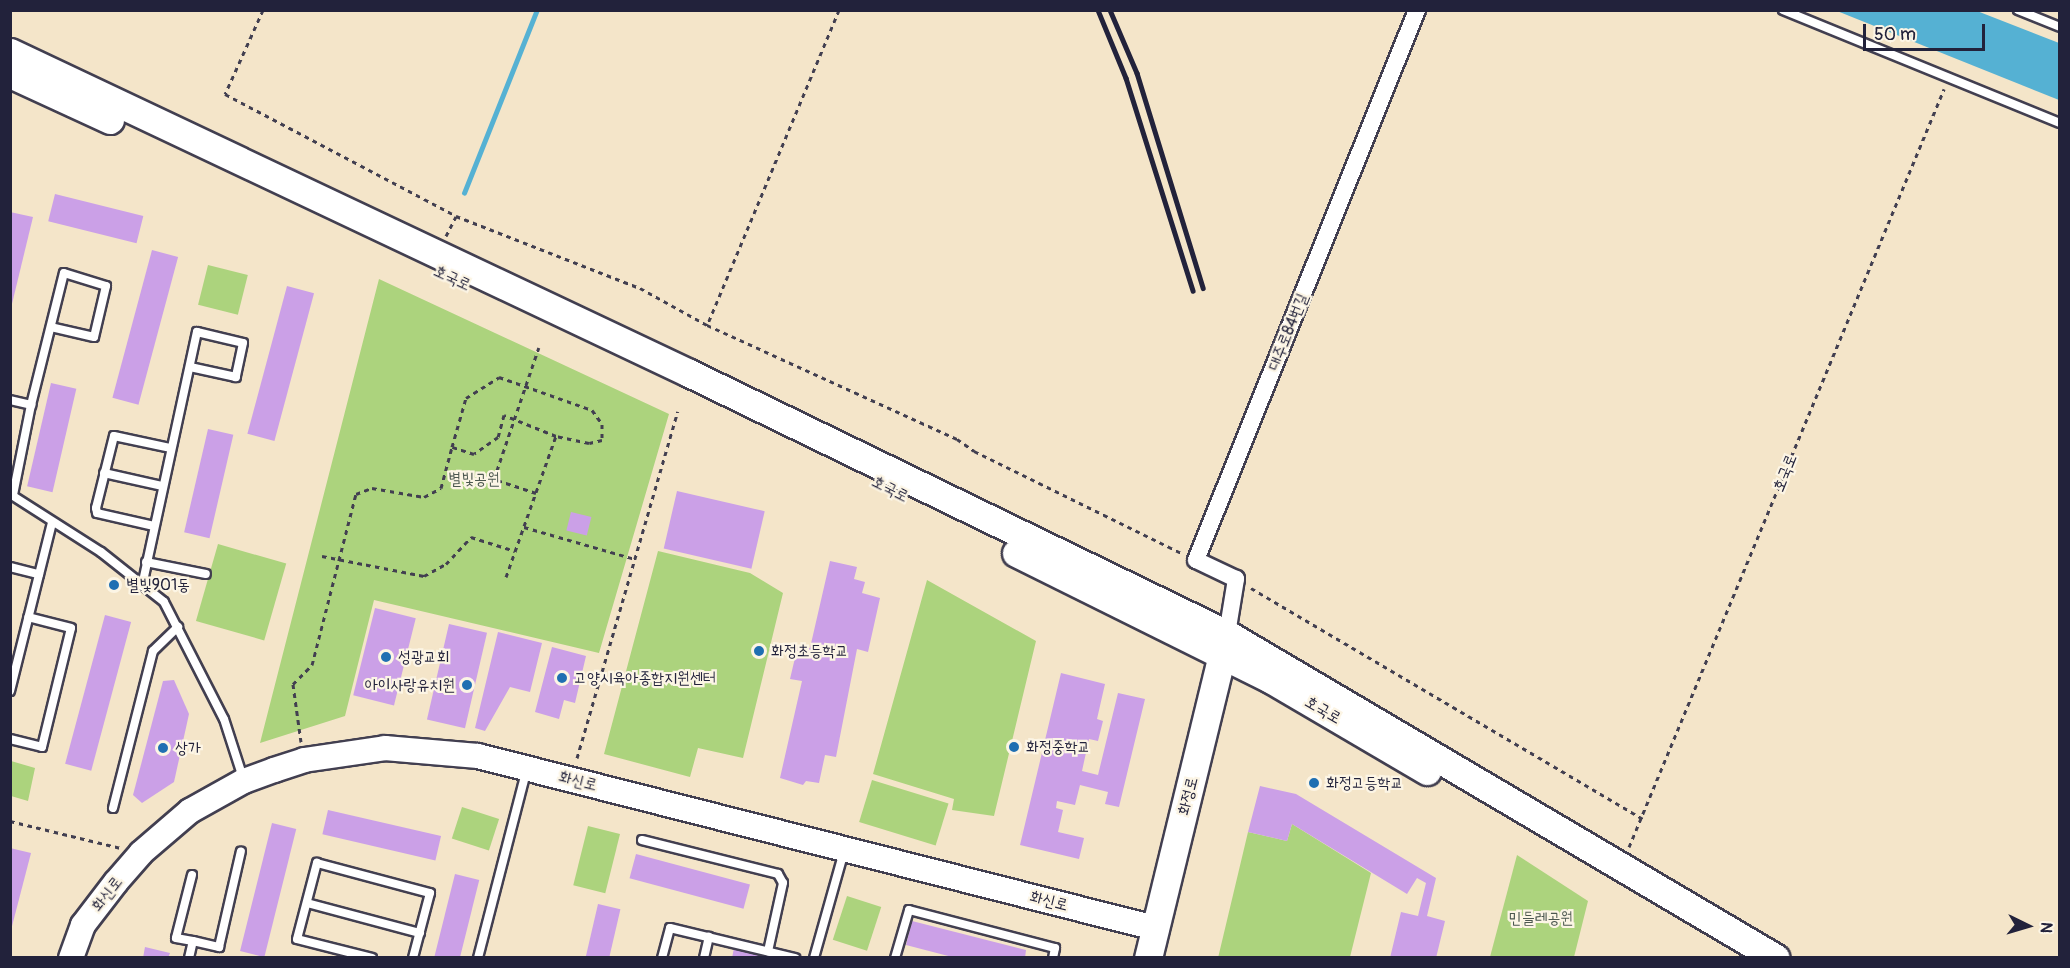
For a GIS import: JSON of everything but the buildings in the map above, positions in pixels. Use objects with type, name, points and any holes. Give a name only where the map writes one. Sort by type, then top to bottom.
[{"type":"main road","name":"호국로","points":[[10,52],[689,373],[1225,645],[1621,864],[1776,957]]},
{"type":"main road","name":"호국로","points":[[10,74],[685,387],[1225,645],[1270,679],[1742,957]]},
{"type":"main road","name":"화정로","points":[[1148,957],[1225,645]]},
{"type":"main road","name":"화신로","points":[[71,957],[83,925],[141,853],[190,811],[244,781],[304,760],[385,748],[478,756],[1155,928]]},
{"type":"street","name":"대주로84번길","points":[[1196,560],[1417,10]]},
{"type":"street","points":[[1196,560],[1236,579],[1225,645]]},
{"type":"lane","points":[[1783,10],[2060,123]]},
{"type":"lane","points":[[2018,10],[2060,27]]},
{"type":"lane","points":[[51,327],[94,337],[106,286],[64,273],[31,405],[12,495],[164,602],[224,719],[244,781]]},
{"type":"lane","points":[[142,586],[170,448],[197,332],[243,343],[236,377],[190,367]]},
{"type":"lane","points":[[10,400],[31,405]]},
{"type":"lane","points":[[154,526],[97,513],[104,472],[114,436],[170,448]]},
{"type":"lane","points":[[104,472],[162,486]]},
{"type":"lane","points":[[10,691],[52,522]]},
{"type":"lane","points":[[146,562],[206,574]]},
{"type":"lane","points":[[10,567],[39,574]]},
{"type":"lane","points":[[10,739],[42,747],[71,628],[28,617]]},
{"type":"lane","points":[[113,808],[153,651],[178,627]]},
{"type":"lane","points":[[478,957],[527,768]]},
{"type":"lane","points":[[642,840],[778,874],[783,884],[768,951]]},
{"type":"lane","points":[[814,957],[845,848]]},
{"type":"lane","points":[[192,875],[176,938],[219,947],[241,851]]},
{"type":"lane","points":[[372,957],[297,939],[317,863],[430,893],[413,957]]},
{"type":"lane","points":[[307,903],[420,933]]},
{"type":"lane","points":[[895,957],[909,910],[1055,948],[1053,957]]},
{"type":"lane","points":[[662,957],[670,928],[795,957]]},
{"type":"lane","points":[[704,957],[709,937]]},
{"type":"lane","points":[[189,957],[194,941]]},
{"type":"path","points":[[263,10],[225,94],[456,216],[640,288],[707,325],[957,439],[974,451],[1196,560]]},
{"type":"path","points":[[707,325],[839,10]]},
{"type":"path","name":"호국로","points":[[1621,864],[1643,819],[1947,82]]},
{"type":"path","name":"호국로","points":[[444,240],[456,216]]},
{"type":"path","points":[[536,493],[494,479],[539,347]]},
{"type":"path","points":[[301,744],[293,684],[312,665],[341,560],[356,494],[372,488],[424,497],[441,488],[452,447],[466,398],[499,377],[592,410],[602,424],[603,440],[589,443],[556,436],[504,415],[498,437],[474,454],[452,447]]},
{"type":"path","points":[[577,758],[678,411]]},
{"type":"path","points":[[506,577],[556,436]]},
{"type":"path","points":[[524,527],[635,559]]},
{"type":"path","points":[[322,556],[424,576],[446,564],[471,537],[515,551]]},
{"type":"path","points":[[1236,579],[1643,819]]},
{"type":"path","points":[[10,821],[122,849]]},
{"type":"green space","points":[[208,265],[248,275],[238,315],[198,305]]},
{"type":"green space","name":"별빛공원","points":[[379,279],[669,414],[599,653],[374,600],[345,716],[260,743]]},
{"type":"green space","points":[[218,544],[286,564],[264,640],[196,621]]},
{"type":"green space","points":[[658,551],[750,573],[783,593],[743,758],[698,748],[690,777],[604,754]]},
{"type":"green space","points":[[927,580],[1036,641],[994,816],[952,810],[954,799],[873,774]]},
{"type":"green space","points":[[11,761],[35,768],[28,801],[11,796]]},
{"type":"green space","points":[[872,780],[949,803],[936,845],[859,822]]},
{"type":"green space","points":[[462,807],[499,819],[489,850],[452,838]]},
{"type":"green space","points":[[1292,824],[1371,873],[1350,957],[1218,958],[1248,832],[1287,841]]},
{"type":"green space","points":[[588,826],[620,834],[605,893],[573,885]]},
{"type":"green space","name":"민들레공원","points":[[1517,855],[1588,901],[1574,957],[1490,957]]},
{"type":"green space","points":[[847,896],[881,907],[867,951],[833,940]]},
{"type":"water","points":[[1837,11],[1977,11],[2059,43],[2059,100]]},
{"type":"waterway","points":[[464,193],[537,10]]},
{"type":"railway","points":[[1098,10],[1126,78],[1193,291]]},
{"type":"railway","points":[[1110,10],[1137,73],[1203,288]]},
{"type":"place","name":"별빛901동","points":[[114,585]]},
{"type":"place","name":"화정초등학교","points":[[759,651]]},
{"type":"place","name":"성광교회","points":[[386,657]]},
{"type":"place","name":"고양시육아종합지원센터","points":[[562,678]]},
{"type":"place","name":"아이사랑유치원","points":[[467,685]]},
{"type":"place","name":"화정중학교","points":[[1014,747]]},
{"type":"place","name":"상가","points":[[163,748]]},
{"type":"place","name":"화정고등학교","points":[[1314,783]]}]
